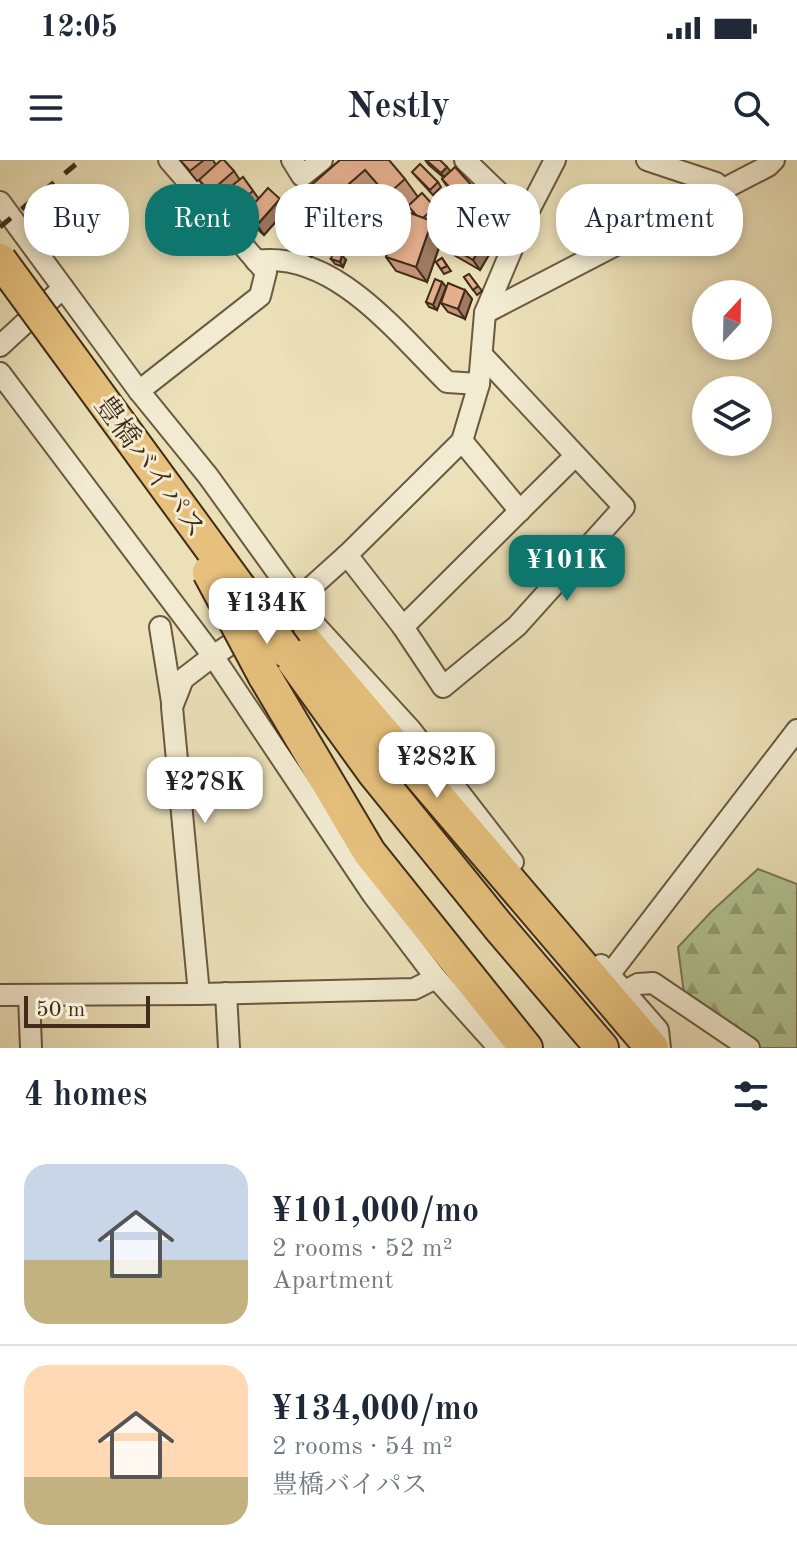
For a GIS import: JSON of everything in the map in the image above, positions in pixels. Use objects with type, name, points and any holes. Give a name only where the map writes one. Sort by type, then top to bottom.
[{"type":"highway","name":"豊橋バイパス","points":[[0,260],[186,515],[296,646],[374,773],[602,1048]]},
{"type":"highway","points":[[111,411],[269,602],[296,646],[652,1048]]},
{"type":"highway","points":[[186,515],[216,588],[369,852],[526,1048]]},
{"type":"street","points":[[292,160],[302,176],[322,160]]},
{"type":"street","points":[[465,160],[490,184]]},
{"type":"street","points":[[540,189],[555,160]]},
{"type":"street","points":[[647,160],[717,184]]},
{"type":"street","points":[[734,184],[774,160]]},
{"type":"street","points":[[139,391],[260,296],[266,272],[175,162]]},
{"type":"street","points":[[0,202],[139,391],[208,476],[316,626],[411,730],[510,858],[658,1030],[660,1048]]},
{"type":"street","points":[[172,707],[183,679],[297,600],[462,441],[479,384],[485,313],[509,256]]},
{"type":"street","points":[[485,313],[595,256]]},
{"type":"street","points":[[256,261],[271,259],[324,271],[365,301],[447,382],[479,384]]},
{"type":"street","points":[[0,346],[63,288]]},
{"type":"street","points":[[347,555],[403,627],[443,687],[517,626],[624,507],[483,356]]},
{"type":"street","points":[[0,373],[213,656],[323,824],[436,978],[499,1048]]},
{"type":"street","points":[[462,441],[520,511]]},
{"type":"street","points":[[403,627],[575,456]]},
{"type":"street","points":[[160,627],[172,707],[199,994]]},
{"type":"street","points":[[609,975],[797,730]]},
{"type":"street","points":[[0,995],[414,989],[436,978]]},
{"type":"street","points":[[625,991],[638,984],[653,983],[749,1048]]},
{"type":"street","points":[[226,993],[229,1048]]},
{"type":"street","points":[[29,995],[31,1048]]},
{"type":"green space","points":[[758,869],[797,884],[797,1048],[743,1048],[684,994],[678,947]]},
{"type":"building","points":[[180,160],[204,160],[190,171]]},
{"type":"building","points":[[221,160],[234,171],[219,184],[203,184],[199,180]]},
{"type":"building","points":[[340,160],[389,160],[405,179],[399,184],[377,184],[365,170],[349,184],[313,184]]},
{"type":"building","points":[[426,160],[440,160],[447,167],[441,173]]},
{"type":"building","points":[[420,164],[438,182],[427,184],[427,187],[412,172]]},
{"type":"building","points":[[455,167],[470,184],[447,184],[442,179]]},
{"type":"building","points":[[243,177],[248,184],[234,184]]},
{"type":"building","points":[[268,188],[275,194],[275,205],[259,223],[259,198]]},
{"type":"building","points":[[422,193],[427,198],[427,214],[423,218],[417,216],[411,209],[411,203]]},
{"type":"building","points":[[411,213],[427,219],[427,235],[416,267],[386,257],[411,256]]},
{"type":"building","points":[[332,256],[342,256],[340,262],[331,259]]},
{"type":"building","points":[[442,258],[447,266],[441,269],[436,262]]},
{"type":"building","points":[[469,274],[478,286],[473,290],[464,277]]},
{"type":"building","points":[[435,279],[442,282],[433,305],[426,302]]},
{"type":"building","points":[[448,283],[465,290],[458,309],[441,303]]},
{"type":"railway","points":[[0,227],[81,160]]}]
